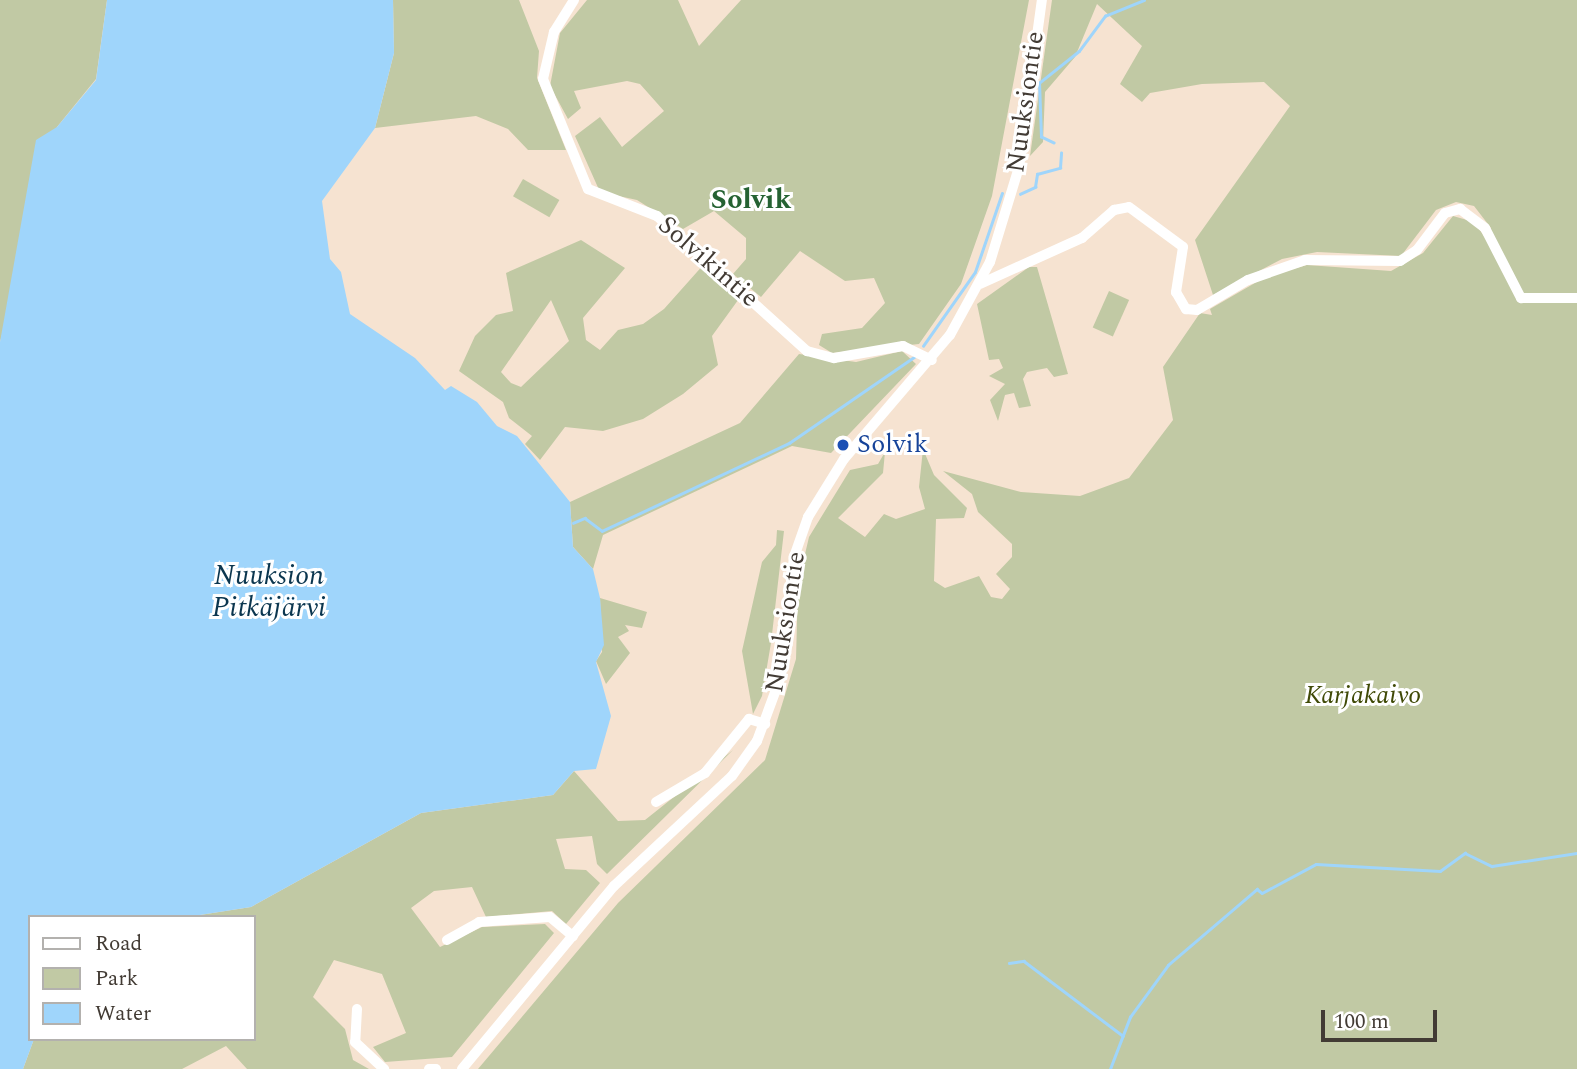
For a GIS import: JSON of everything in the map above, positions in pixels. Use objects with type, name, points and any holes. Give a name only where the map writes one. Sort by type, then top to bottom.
[{"type":"street","name":"Solvikintie","points":[[574,0],[554,32],[544,79],[588,189],[657,216],[807,351],[834,358],[903,346],[932,360]]},
{"type":"street","name":"Nuuksiontie","points":[[462,1069],[639,860],[732,776],[765,724],[781,676],[793,557],[808,517],[844,459],[932,360],[980,284],[1012,199],[1042,0]]},
{"type":"street","points":[[980,284],[1082,238],[1114,210],[1129,207],[1183,247],[1176,292],[1186,309],[1197,310],[1248,280],[1305,260],[1400,261],[1418,250],[1445,213],[1460,209],[1485,228],[1521,298],[1577,298]]},
{"type":"street","points":[[656,802],[696,781],[749,719],[765,724]]},
{"type":"street","points":[[447,940],[479,922],[550,917],[573,936]]},
{"type":"street","points":[[357,1009],[355,1042],[384,1069]]},
{"type":"street","points":[[429,1069],[436,1069]]},
{"type":"green space","points":[[0,0],[107,0],[96,79],[57,127],[0,342]]},
{"type":"green space","points":[[393,0],[519,0],[539,51],[537,78],[566,150],[528,150],[508,129],[476,116],[375,128],[394,53]]},
{"type":"green space","points":[[587,0],[678,0],[699,46],[741,0],[1029,0],[992,196],[961,284],[919,344],[832,353],[819,345],[822,334],[862,328],[885,303],[874,278],[845,281],[800,251],[761,297],[733,274],[746,259],[746,238],[714,211],[683,229],[637,200],[600,192],[575,136],[600,117],[622,147],[664,111],[640,84],[627,81],[574,91],[581,108],[568,119],[550,86],[560,33]]},
{"type":"green space","name":"Karjakaivo","points":[[1052,0],[1577,0],[1577,1069],[478,1069],[618,903],[765,760],[796,659],[798,584],[809,537],[850,470],[878,464],[885,452],[883,473],[838,518],[865,537],[884,514],[896,519],[925,509],[919,487],[923,449],[934,475],[967,508],[964,518],[936,519],[934,581],[945,588],[979,576],[991,597],[1002,599],[1010,589],[996,574],[1012,557],[1012,544],[978,512],[972,494],[943,471],[1021,492],[1080,496],[1129,478],[1173,420],[1163,367],[1200,313],[1212,315],[1210,309],[1267,276],[1307,265],[1391,271],[1423,253],[1453,216],[1474,222],[1484,236],[1491,228],[1474,206],[1456,202],[1436,210],[1401,256],[1317,252],[1282,259],[1213,295],[1195,240],[1290,106],[1264,82],[1202,84],[1150,93],[1142,102],[1120,84],[1142,46],[1097,4],[1075,57],[1045,92],[1043,142],[1030,156]]},
{"type":"green space","points":[[523,179],[559,200],[549,217],[513,196]]},
{"type":"green space","points":[[581,240],[625,268],[583,318],[586,340],[600,350],[618,330],[643,324],[664,309],[705,263],[741,296],[712,336],[718,365],[683,394],[643,419],[603,431],[565,427],[540,460],[525,444],[532,436],[509,418],[503,402],[459,371],[475,336],[496,315],[513,311],[506,273]],"holes":[[[551,300],[569,341],[521,387],[511,383],[501,372]]]},
{"type":"green space","points":[[1029,267],[1037,267],[1068,374],[1054,377],[1047,368],[1027,372],[1023,379],[1031,406],[1019,408],[1014,393],[1005,395],[998,421],[990,400],[1005,384],[989,376],[1003,368],[999,359],[989,360],[977,304]]},
{"type":"green space","points":[[1109,291],[1129,300],[1113,336],[1093,328]]},
{"type":"green space","points":[[902,351],[916,364],[831,453],[792,446],[603,535],[593,569],[573,547],[570,502],[740,423],[799,354],[856,362]]},
{"type":"green space","points":[[777,530],[784,531],[771,643],[762,696],[753,714],[742,651],[762,562],[776,545]]},
{"type":"green space","points":[[600,598],[647,612],[642,628],[625,625],[629,631],[618,637],[630,653],[606,684],[596,661],[602,652]]},
{"type":"green space","points":[[733,750],[607,874],[597,864],[592,836],[556,839],[565,869],[586,870],[600,883],[566,924],[552,911],[486,917],[472,887],[434,891],[411,908],[440,947],[482,927],[545,924],[554,933],[452,1057],[385,1062],[373,1047],[406,1033],[382,974],[334,960],[313,997],[345,1029],[353,1060],[369,1069],[247,1069],[226,1046],[182,1069],[23,1069],[33,1041],[256,1041],[256,915],[200,915],[251,907],[421,813],[553,795],[574,771],[618,821],[645,820]]},
{"type":"water","name":"Nuuksion Pitkäjärvi","points":[[107,0],[393,0],[394,53],[375,128],[322,201],[330,259],[341,272],[350,314],[415,358],[445,390],[451,386],[477,402],[497,426],[517,436],[570,502],[573,547],[593,569],[600,598],[604,645],[596,662],[611,716],[596,769],[574,771],[553,795],[421,813],[251,907],[200,915],[28,915],[28,1041],[33,1041],[23,1069],[0,1069],[0,342],[36,140],[57,127],[96,80]]},
{"type":"waterway","points":[[1054,143],[1041,137],[1039,83],[1079,51],[1105,16],[1144,0]]},
{"type":"waterway","points":[[1020,194],[1035,187],[1037,174],[1060,168],[1061,153]]},
{"type":"waterway","points":[[923,346],[975,272],[1002,193]]},
{"type":"waterway","points":[[573,523],[585,518],[602,531],[789,443],[914,357]]},
{"type":"waterway","points":[[1110,1069],[1130,1017],[1168,965],[1257,889],[1262,893],[1316,864],[1440,871],[1465,853],[1492,866],[1577,853]]},
{"type":"waterway","points":[[1009,963],[1024,961],[1123,1036]]},
{"type":"place","name":"Solvik","points":[[843,445]]},
{"type":"district","name":"Solvik","points":[[751,200]]}]
